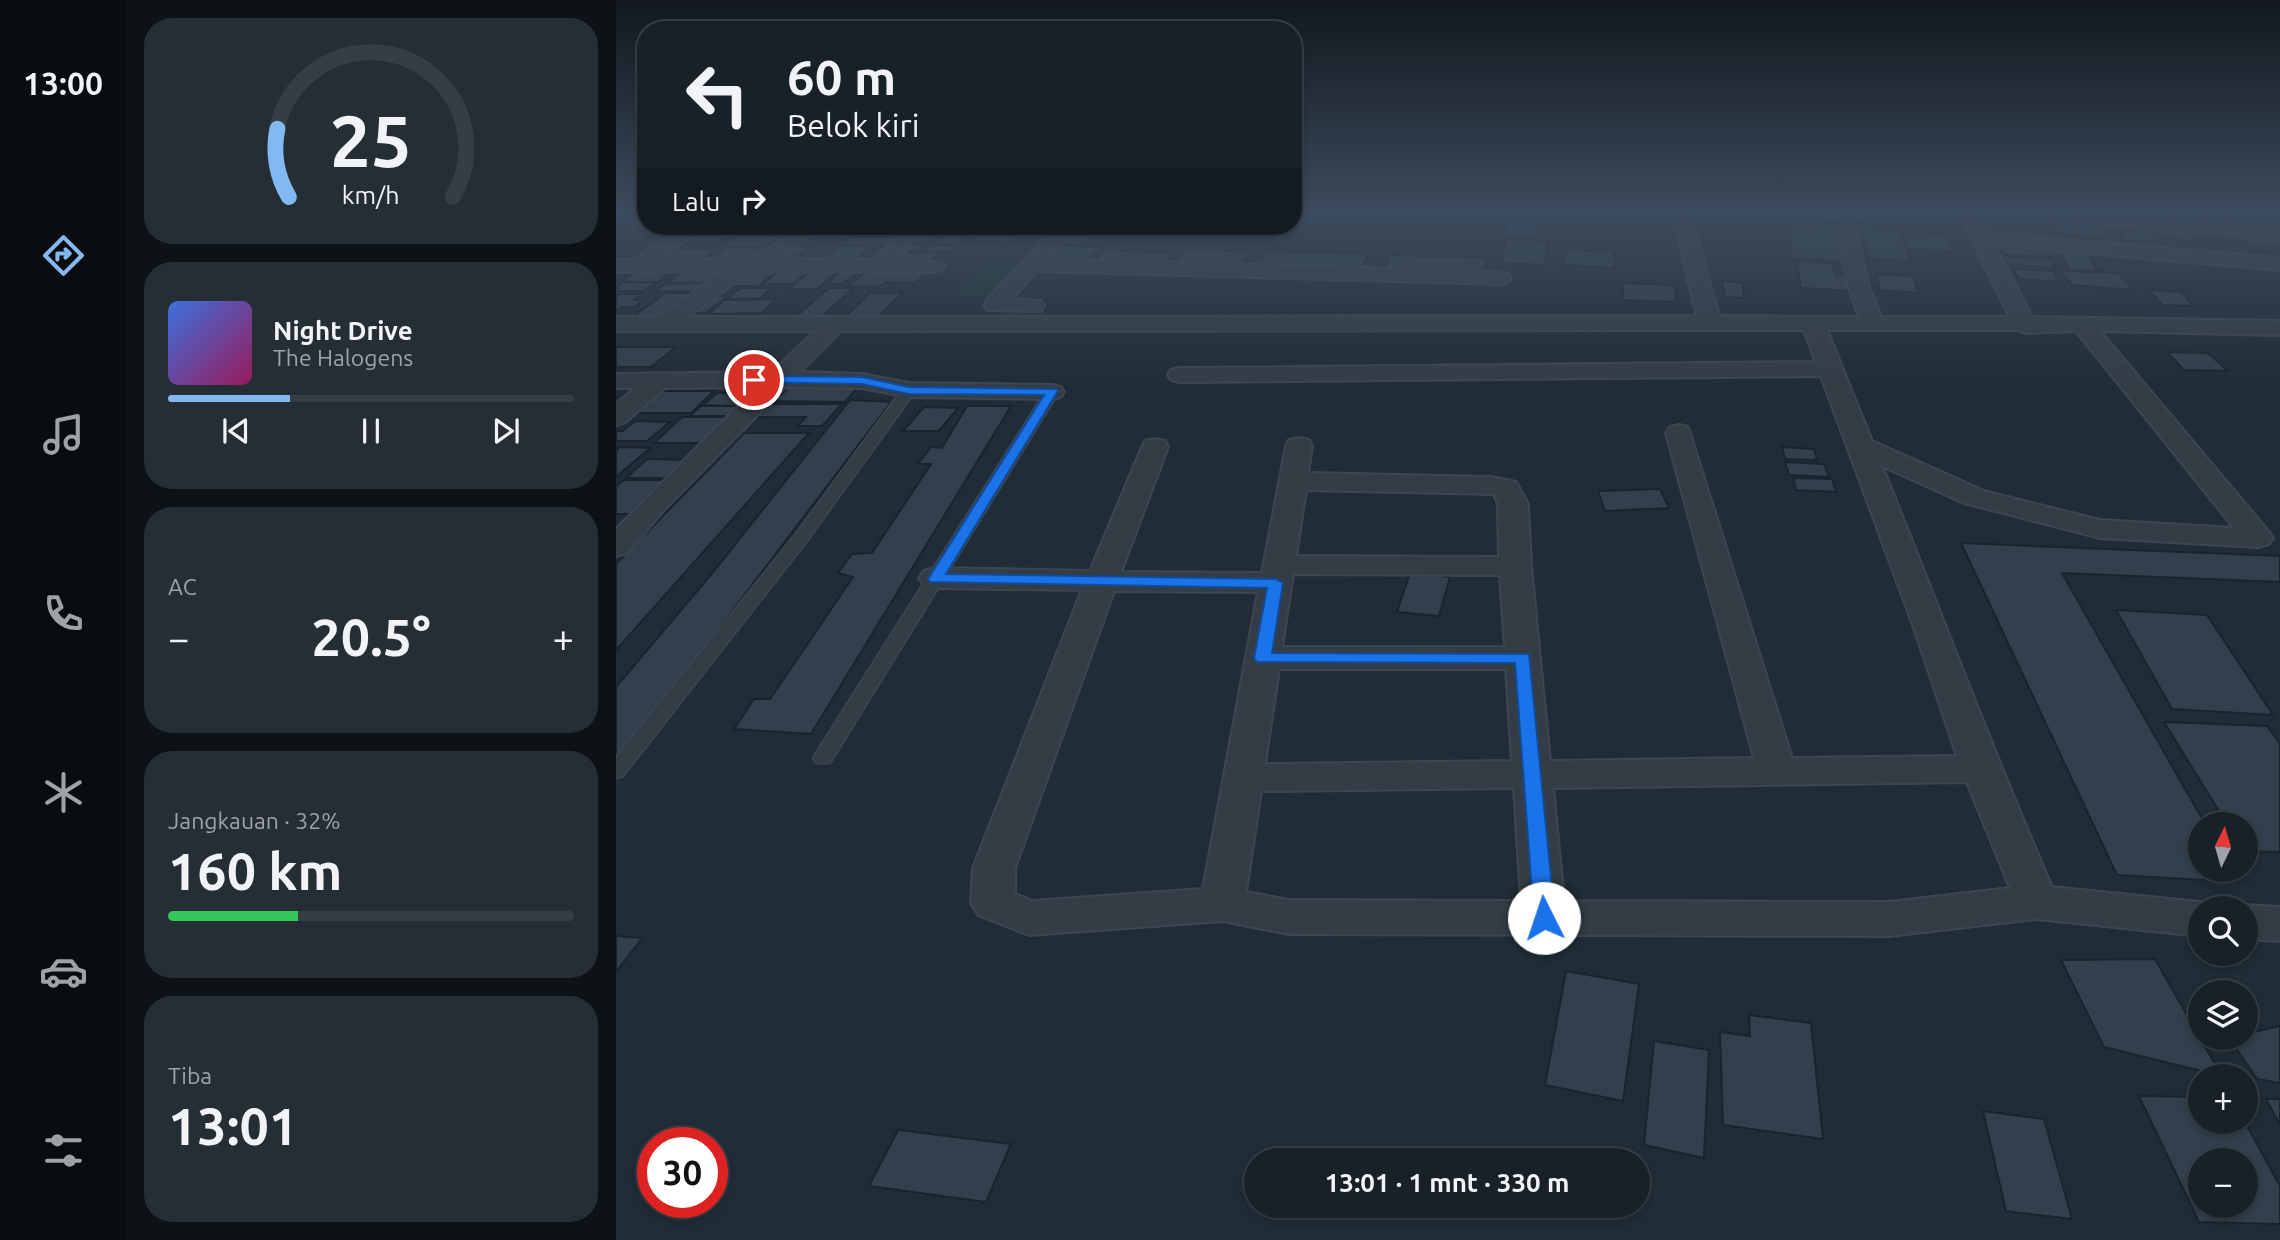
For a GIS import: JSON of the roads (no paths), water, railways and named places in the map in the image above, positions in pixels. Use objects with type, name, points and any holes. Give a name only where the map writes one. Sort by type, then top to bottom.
[{"type":"street","points":[[665,324],[745,270]]},
{"type":"street","points":[[988,314],[1029,270]]},
{"type":"street","points":[[1230,270],[1502,278]]},
{"type":"street","points":[[1696,270],[1710,323]]},
{"type":"street","points":[[1855,270],[1873,324]]},
{"type":"street","points":[[1996,270],[2026,326]]},
{"type":"street","points":[[1346,295],[1357,273]]},
{"type":"street","points":[[616,324],[834,324],[988,314],[1332,322],[2280,328]]},
{"type":"street","points":[[616,547],[654,504],[768,393],[778,379],[834,324]]},
{"type":"street","points":[[1813,324],[1828,369],[1930,625],[1981,769],[2037,902]]},
{"type":"street","points":[[1859,444],[1973,497],[2100,529],[2258,538],[2082,325]]},
{"type":"street","points":[[1180,375],[1828,369]]},
{"type":"street","points":[[616,381],[778,379],[862,381],[909,390],[1052,391]]},
{"type":"street","points":[[616,417],[658,381]]},
{"type":"street","points":[[1679,433],[1777,771]]},
{"type":"street","points":[[1222,904],[1299,446]]},
{"type":"street","points":[[1155,447],[993,868],[993,903],[1029,918],[1222,904],[1289,917],[1888,919],[2037,902],[2188,918]]},
{"type":"street","points":[[1293,481],[1491,485],[1506,488],[1513,505],[1515,566],[1544,918]]},
{"type":"street","points":[[935,579],[1102,581],[1515,566]]},
{"type":"street","points":[[1263,658],[1523,658]]},
{"type":"street","points":[[1242,778],[1981,769]]},
{"type":"street","points":[[2258,923],[2280,924]]},
{"type":"lane","points":[[616,771],[801,538],[909,390]]},
{"type":"lane","points":[[823,758],[1052,391]]}]
